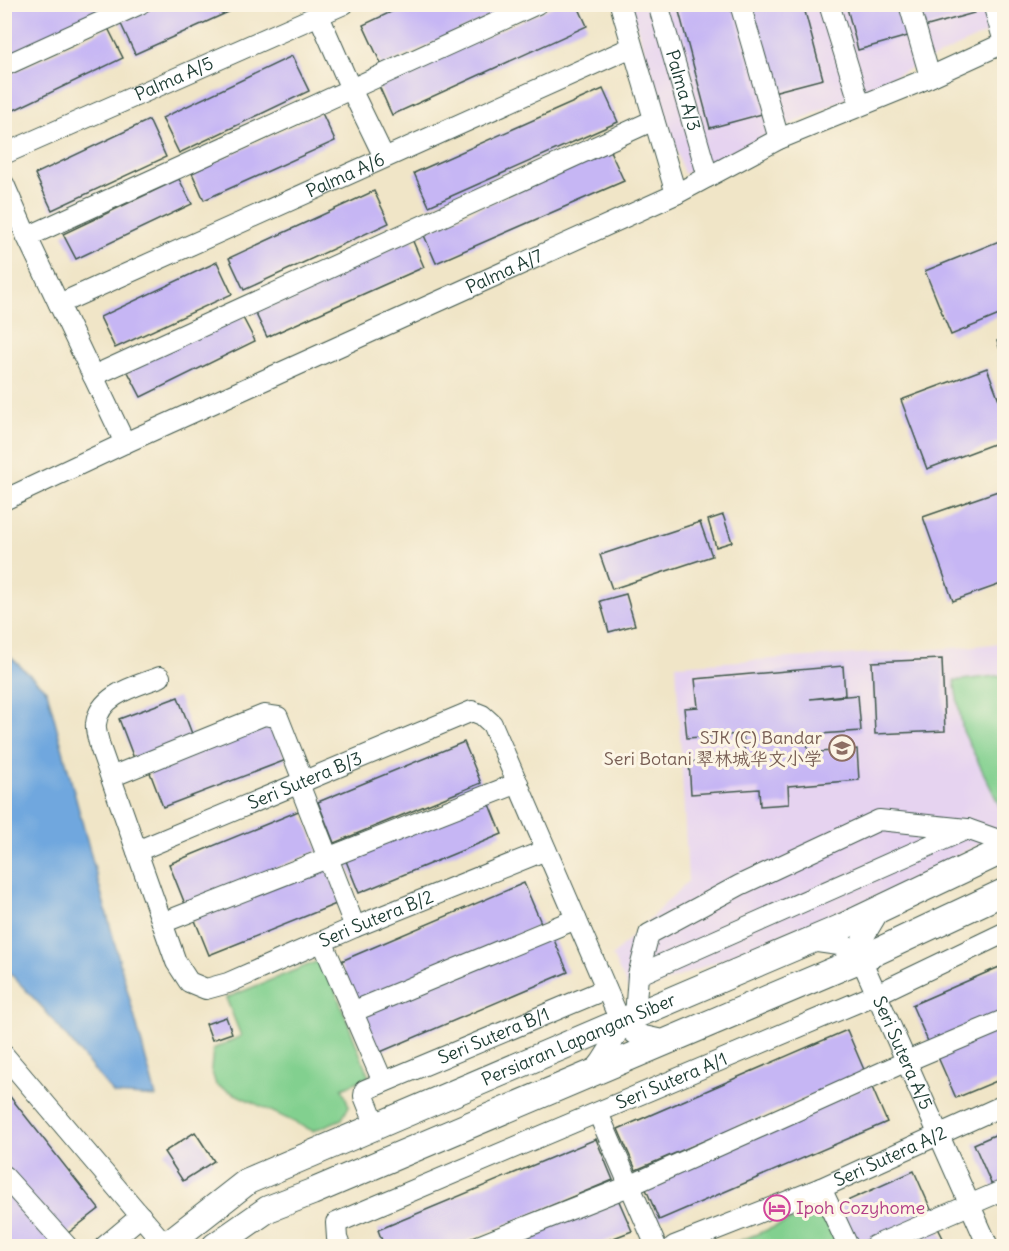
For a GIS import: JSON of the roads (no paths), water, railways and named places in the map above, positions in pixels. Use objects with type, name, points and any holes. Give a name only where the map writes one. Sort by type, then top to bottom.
[{"type":"main road","name":"Persiaran Lapangan Siber","points":[[166,1246],[248,1181],[810,941],[1005,850]]},
{"type":"main road","name":"Persiaran Lapangan Siber","points":[[214,1246],[268,1209],[323,1188],[861,959],[1005,892]]},
{"type":"street","points":[[4,66],[140,4]]},
{"type":"street","name":"Palma A/5","points":[[4,154],[344,4]]},
{"type":"street","points":[[27,237],[537,4]]},
{"type":"street","points":[[620,4],[676,194]]},
{"type":"street","name":"Palma A/3","points":[[658,4],[708,177]]},
{"type":"street","points":[[740,4],[779,139]]},
{"type":"street","points":[[829,4],[860,105]]},
{"type":"street","points":[[909,4],[930,77]]},
{"type":"street","points":[[993,4],[1005,43]]},
{"type":"street","points":[[319,16],[384,157]]},
{"type":"street","name":"Palma A/7","points":[[4,500],[676,194],[779,139],[930,77],[1005,43]]},
{"type":"street","name":"Palma A/6","points":[[59,304],[633,47]]},
{"type":"street","points":[[93,376],[654,120]]},
{"type":"street","points":[[4,184],[125,443]]},
{"type":"street","points":[[160,677],[126,689],[104,703],[95,725],[100,747],[162,923],[518,783],[606,989],[628,1019],[635,1034],[667,1041]]},
{"type":"street","name":"Seri Sutera B/3","points":[[137,851],[472,711],[482,715],[492,724],[518,783]]},
{"type":"street","points":[[111,777],[264,715],[278,717],[327,858],[355,927]]},
{"type":"street","points":[[591,1074],[605,1058],[628,1019],[649,934],[740,885],[879,820],[967,829],[1005,842]]},
{"type":"street","points":[[638,975],[967,829]]},
{"type":"street","name":"Seri Sutera B/2","points":[[162,923],[176,962],[189,982],[206,989],[228,983],[355,927],[546,850]]},
{"type":"street","points":[[861,959],[862,940],[881,909]]},
{"type":"street","points":[[352,1012],[576,920]]},
{"type":"street","name":"Seri Sutera A/1","points":[[340,1246],[336,1223],[877,994],[1005,933]]},
{"type":"street","points":[[322,941],[383,1083],[365,1090],[364,1096],[376,1126]]},
{"type":"street","points":[[810,941],[846,946],[861,959]]},
{"type":"street","name":"Seri Sutera A/5","points":[[861,959],[988,1246]]},
{"type":"street","name":"Seri Sutera B/1","points":[[383,1083],[606,989]]},
{"type":"street","points":[[478,1246],[629,1186],[907,1061],[1005,1020]]},
{"type":"street","points":[[4,1055],[166,1246]]},
{"type":"street","name":"Seri Sutera A/2","points":[[674,1246],[821,1188],[1005,1105]]},
{"type":"street","points":[[598,1113],[656,1246]]},
{"type":"street","points":[[4,1176],[67,1246]]},
{"type":"street","points":[[821,1188],[849,1246]]},
{"type":"street","points":[[874,1246],[1005,1190]]},
{"type":"street","points":[[105,1246],[141,1216]]},
{"type":"water","points":[[4,651],[47,691],[156,1097],[114,1094],[43,1008],[5,968]]},
{"type":"place","name":"SJK (C) Bandar Seri Botani 翠林城华文小学","points":[[842,748]]},
{"type":"place","name":"Ipoh Cozyhome","points":[[777,1208]]}]
